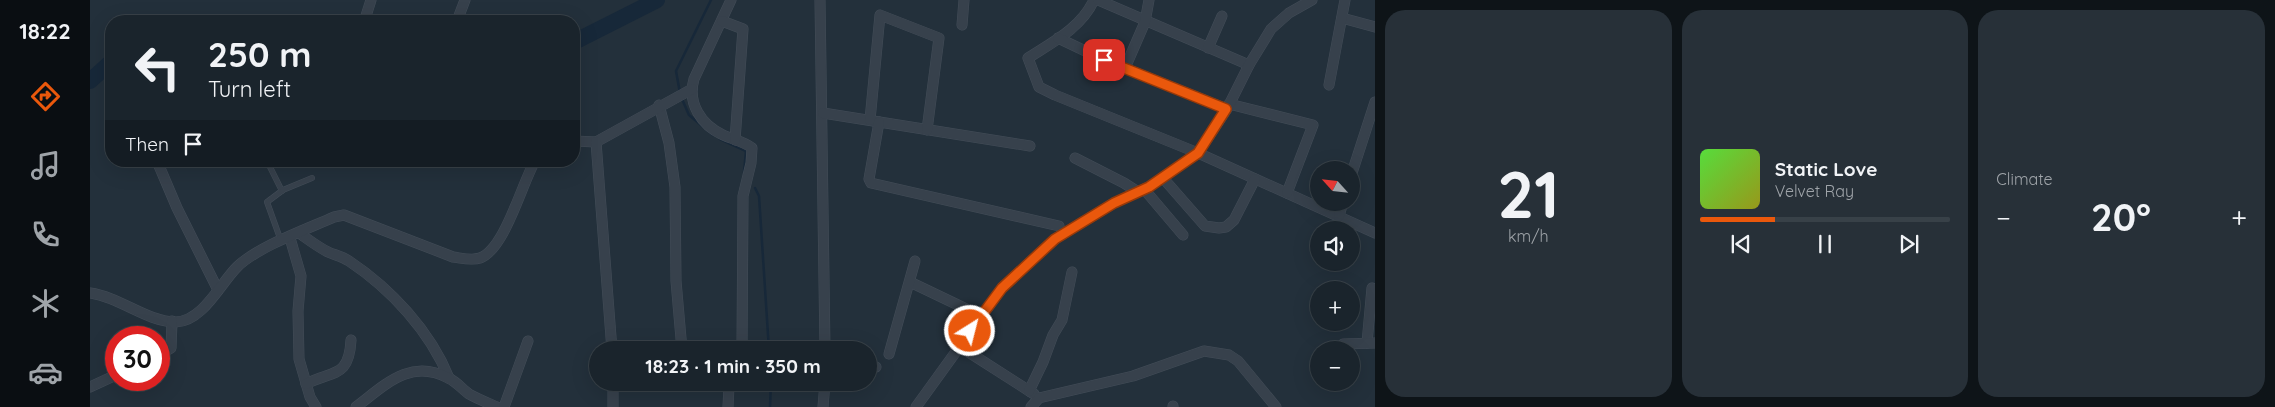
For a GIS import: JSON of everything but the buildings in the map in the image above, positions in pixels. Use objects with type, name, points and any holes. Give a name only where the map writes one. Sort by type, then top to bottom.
[{"type":"street","points":[[366,15],[371,0]]},
{"type":"street","points":[[459,15],[465,0]]},
{"type":"street","points":[[580,141],[596,142],[683,93],[694,79],[731,0]]},
{"type":"street","points":[[820,0],[825,341]]},
{"type":"street","points":[[962,26],[964,0]]},
{"type":"street","points":[[1249,65],[1096,0],[1084,18],[1028,58],[1039,87],[1055,96],[1198,153],[1375,232]]},
{"type":"street","points":[[1125,68],[1146,22],[1149,0]]},
{"type":"street","points":[[916,407],[1002,288],[1055,239],[1114,203],[1141,191],[1163,178],[1198,153],[1228,107],[1249,65],[1271,29],[1289,13],[1309,0]]},
{"type":"street","points":[[1329,85],[1346,0]]},
{"type":"street","points":[[927,130],[939,38],[880,15],[875,121],[869,179],[871,183],[1058,226]]},
{"type":"street","points":[[1208,48],[1222,16]]},
{"type":"street","points":[[1342,18],[1375,27]]},
{"type":"street","points":[[722,21],[743,28],[735,140]]},
{"type":"street","points":[[1058,38],[1125,68],[1228,107],[1313,125],[1287,193]]},
{"type":"street","points":[[683,93],[694,106],[701,119],[721,134],[752,148],[751,163],[743,196],[742,341]]},
{"type":"street","points":[[1356,161],[1375,102]]},
{"type":"street","points":[[660,105],[669,143],[675,187],[676,281],[681,341]]},
{"type":"street","points":[[822,113],[1030,146]]},
{"type":"street","points":[[596,142],[611,341]]},
{"type":"street","points":[[1075,158],[1141,191],[1183,236]]},
{"type":"street","points":[[160,167],[177,208],[218,290]]},
{"type":"street","points":[[90,293],[107,296],[160,320],[183,321],[193,316],[236,268],[252,254],[344,214],[453,257],[481,258],[493,248],[517,206],[533,167]]},
{"type":"street","points":[[1163,178],[1205,226],[1219,228],[1226,227],[1234,220],[1254,179]]},
{"type":"street","points":[[1339,216],[1340,211]]},
{"type":"street","points":[[300,233],[318,246],[349,260],[414,318],[441,358],[449,378]]},
{"type":"street","points":[[285,239],[301,276],[298,311],[299,360],[306,384],[316,407]]},
{"type":"street","points":[[889,354],[915,260]]},
{"type":"street","points":[[1029,391],[1053,335],[1062,320],[1072,272]]},
{"type":"street","points":[[910,282],[980,316]]},
{"type":"street","points":[[1371,343],[1372,288]]},
{"type":"street","points":[[170,349],[172,321]]},
{"type":"street","points":[[306,384],[317,378],[333,375],[342,369],[351,350],[351,340]]},
{"type":"street","points":[[504,407],[528,341]]},
{"type":"street","points":[[959,346],[1039,398]]},
{"type":"street","points":[[1031,407],[1039,398],[1133,376],[1204,351],[1229,355],[1238,361],[1276,407]]},
{"type":"street","points":[[356,407],[390,381],[408,372],[423,370],[449,378],[470,394],[497,407]]},
{"type":"street","points":[[90,387],[105,380]]},
{"type":"street","points":[[613,391],[613,407]]},
{"type":"street","points":[[728,407],[729,391]]},
{"type":"street","points":[[823,407],[824,391]]},
{"type":"lane","points":[[270,167],[282,192]]},
{"type":"lane","points":[[285,239],[268,202],[282,192],[312,178]]},
{"type":"waterway","points":[[580,39],[657,0]]},
{"type":"waterway","points":[[680,93],[676,71],[711,0]]},
{"type":"waterway","points":[[90,81],[105,67]]},
{"type":"waterway","points":[[682,99],[689,115],[713,135]]},
{"type":"waterway","points":[[720,139],[746,151],[744,172]]},
{"type":"waterway","points":[[755,188],[759,196],[768,341]]},
{"type":"waterway","points":[[770,407],[771,391]]},
{"type":"route","points":[[970,331],[1002,288],[1055,239],[1114,203],[1149,187],[1198,153],[1226,109],[1104,60]]}]
